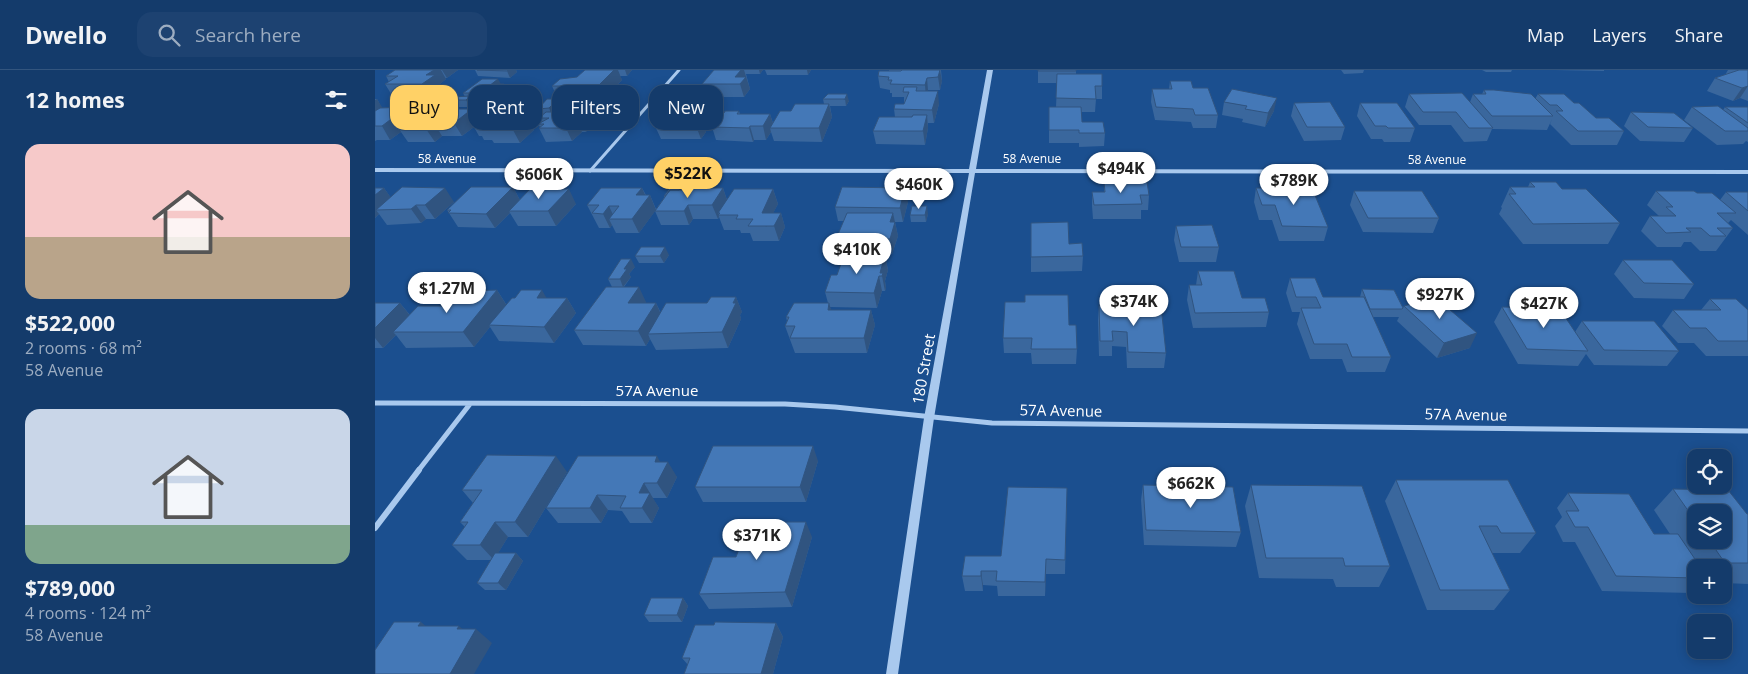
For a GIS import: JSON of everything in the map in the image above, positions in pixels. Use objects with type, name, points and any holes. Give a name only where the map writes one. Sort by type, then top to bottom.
[{"type":"street","points":[[590,171],[679,70]]},
{"type":"street","name":"180 Street","points":[[892,674],[929,418],[990,70]]},
{"type":"street","name":"58 Avenue","points":[[375,170],[1748,172]]},
{"type":"street","name":"57A Avenue","points":[[375,403],[785,404],[993,423],[1748,431]]},
{"type":"street","points":[[375,528],[470,404]]},
{"type":"building","points":[[395,70],[434,70],[426,75],[435,75],[422,84],[385,84],[398,76],[386,76]]},
{"type":"building","points":[[585,70],[614,70],[599,85],[553,85],[560,79],[577,77]]},
{"type":"building","points":[[714,70],[741,70],[735,77],[746,77],[740,84],[702,84]]},
{"type":"building","points":[[940,70],[938,77],[927,78],[925,85],[890,84],[892,80],[888,80],[889,77],[878,76],[879,71]]},
{"type":"building","points":[[1076,70],[1076,71],[1038,71]]},
{"type":"building","points":[[1739,70],[1748,70],[1748,86],[1742,88],[1715,78]]},
{"type":"building","points":[[1057,74],[1102,74],[1102,86],[1095,86],[1096,99],[1056,98]]},
{"type":"building","points":[[482,79],[498,79],[490,85],[474,85]]},
{"type":"building","points":[[1170,81],[1191,81],[1193,88],[1208,88],[1218,115],[1195,115],[1193,109],[1156,107],[1152,89],[1172,89]]},
{"type":"building","points":[[904,87],[917,87],[916,91],[938,91],[932,110],[894,109],[895,104],[904,104],[909,92],[903,92]]},
{"type":"building","points":[[1232,89],[1277,98],[1268,113],[1245,109],[1247,106],[1224,102]]},
{"type":"building","points":[[1484,90],[1531,94],[1553,116],[1492,116],[1473,94],[1486,94]]},
{"type":"building","points":[[1462,93],[1493,128],[1469,128],[1456,112],[1423,112],[1409,94]]},
{"type":"building","points":[[828,94],[847,94],[845,99],[823,99]]},
{"type":"building","points":[[1538,94],[1564,94],[1574,103],[1579,103],[1596,118],[1609,118],[1624,131],[1578,131],[1556,111],[1563,111],[1557,105],[1550,105]]},
{"type":"building","points":[[468,96],[468,98],[458,100],[458,97]]},
{"type":"building","points":[[547,99],[552,99],[552,105],[549,108],[542,109],[542,105]]},
{"type":"building","points":[[1330,102],[1345,127],[1307,127],[1294,103]]},
{"type":"building","points":[[1360,103],[1397,103],[1415,128],[1375,126]]},
{"type":"building","points":[[795,104],[829,104],[819,128],[770,128],[780,111],[791,111]]},
{"type":"building","points":[[1718,106],[1748,128],[1748,131],[1725,131],[1692,107]]},
{"type":"building","points":[[1049,107],[1081,107],[1082,122],[1103,122],[1105,133],[1079,133],[1079,130],[1049,130]]},
{"type":"building","points":[[1725,107],[1748,107],[1748,123]]},
{"type":"building","points":[[380,108],[390,108],[390,120],[382,126],[375,126],[375,111]]},
{"type":"building","points":[[458,109],[468,109],[468,112],[458,120]]},
{"type":"building","points":[[725,111],[739,111],[737,114],[770,114],[763,126],[750,126],[749,128],[723,127]]},
{"type":"building","points":[[546,112],[552,112],[552,128],[542,128],[544,124],[542,122],[549,118],[542,118]]},
{"type":"building","points":[[1631,112],[1674,113],[1693,128],[1648,127]]},
{"type":"building","points":[[913,115],[927,115],[923,131],[873,131],[879,117],[912,117]]},
{"type":"building","points":[[1104,182],[1147,182],[1149,195],[1140,195],[1142,204],[1094,205],[1092,192],[1105,192]]},
{"type":"building","points":[[1530,182],[1556,182],[1562,189],[1586,189],[1620,223],[1533,224],[1509,194],[1516,194],[1510,187],[1535,187]]},
{"type":"building","points":[[672,185],[683,185],[679,190],[670,190],[664,196]]},
{"type":"building","points":[[402,187],[445,188],[425,205],[416,205],[411,209],[376,210]]},
{"type":"building","points":[[471,187],[513,187],[486,214],[448,213],[451,210],[447,210]]},
{"type":"building","points":[[842,187],[905,188],[900,208],[835,207]]},
{"type":"building","points":[[375,188],[384,188],[375,195]]},
{"type":"building","points":[[601,188],[642,188],[636,195],[650,195],[632,219],[609,219],[619,206],[609,206],[603,214],[592,213],[599,205],[587,205]]},
{"type":"building","points":[[684,188],[723,188],[712,205],[688,205],[684,211],[655,211],[670,190],[683,190]]},
{"type":"building","points":[[1256,188],[1312,188],[1328,227],[1282,226],[1275,205],[1262,205]]},
{"type":"building","points":[[530,189],[569,189],[548,211],[509,211]]},
{"type":"building","points":[[734,189],[773,189],[762,213],[781,213],[774,226],[748,226],[753,219],[736,219],[738,215],[718,215]]},
{"type":"building","points":[[1354,191],[1422,191],[1439,218],[1368,218]]},
{"type":"building","points":[[1656,191],[1712,193],[1736,213],[1717,213],[1733,228],[1717,228],[1726,236],[1710,236],[1701,228],[1686,228],[1691,232],[1666,233],[1650,216],[1676,216],[1666,207],[1673,207]]},
{"type":"building","points":[[1726,192],[1748,192],[1748,211]]},
{"type":"building","points":[[912,206],[927,206],[925,215],[910,215]]},
{"type":"building","points":[[847,213],[893,213],[890,222],[895,222],[890,239],[836,239]]},
{"type":"building","points":[[1068,222],[1069,244],[1082,243],[1083,256],[1031,257],[1031,223]]},
{"type":"building","points":[[1212,225],[1219,247],[1181,247],[1176,226]]},
{"type":"building","points":[[641,247],[665,247],[660,256],[635,256]]},
{"type":"building","points":[[844,255],[885,255],[880,273],[883,273],[882,276],[879,276],[874,293],[825,292],[831,275],[837,275]]},
{"type":"building","points":[[621,259],[631,259],[624,269],[627,269],[620,279],[608,279]]},
{"type":"building","points":[[1623,260],[1672,260],[1694,284],[1644,283]]},
{"type":"building","points":[[1198,271],[1234,271],[1242,298],[1265,298],[1269,312],[1195,313],[1189,285],[1202,285]]},
{"type":"building","points":[[1290,278],[1315,278],[1323,297],[1364,297],[1391,357],[1352,357],[1347,344],[1314,344],[1301,308],[1321,308],[1316,297],[1296,297]]},
{"type":"building","points":[[606,287],[639,287],[628,303],[656,303],[638,331],[574,330]]},
{"type":"building","points":[[1362,289],[1394,290],[1403,308],[1370,309]]},
{"type":"building","points":[[497,290],[463,332],[393,332],[418,306],[450,306],[464,291]]},
{"type":"building","points":[[521,290],[542,290],[537,298],[567,298],[544,327],[489,325],[512,298],[515,298]]},
{"type":"building","points":[[1025,295],[1068,295],[1069,325],[1076,325],[1077,349],[1031,349],[1032,338],[1003,338],[1005,302],[1025,302]]},
{"type":"building","points":[[711,297],[736,297],[733,303],[736,303],[722,332],[648,334],[666,303],[707,303]]},
{"type":"building","points":[[1435,297],[1477,333],[1444,343],[1404,306]]},
{"type":"building","points":[[1710,299],[1736,299],[1748,310],[1748,341],[1718,341],[1706,328],[1690,328],[1673,310],[1721,310]]},
{"type":"building","points":[[375,303],[400,303],[375,328]]},
{"type":"building","points":[[794,303],[829,303],[828,310],[871,310],[864,338],[790,338],[795,326],[785,326],[789,317],[786,317]]},
{"type":"building","points":[[1099,305],[1161,306],[1166,353],[1128,352],[1127,332],[1112,331],[1113,341],[1100,341]]},
{"type":"building","points":[[1502,307],[1559,308],[1588,351],[1527,349]]},
{"type":"building","points":[[1582,321],[1654,321],[1679,351],[1604,350]]},
{"type":"building","points":[[713,446],[813,446],[800,487],[695,487]]},
{"type":"building","points":[[487,455],[556,456],[515,522],[495,522],[480,545],[452,545],[468,522],[460,522],[482,490],[462,490]]},
{"type":"building","points":[[578,456],[657,456],[655,462],[668,462],[657,483],[644,483],[639,493],[650,493],[642,508],[620,508],[626,496],[597,495],[590,508],[546,508]]},
{"type":"building","points":[[1396,480],[1508,480],[1536,533],[1501,533],[1497,526],[1479,526],[1510,590],[1440,590]]},
{"type":"building","points":[[1143,485],[1233,487],[1241,532],[1146,530]]},
{"type":"building","points":[[1251,485],[1362,486],[1390,566],[1345,566],[1343,558],[1266,558]]},
{"type":"building","points":[[1008,487],[1067,488],[1065,560],[1046,559],[1045,582],[996,581],[997,571],[981,571],[981,576],[962,576],[965,556],[1001,556]]},
{"type":"building","points":[[1673,489],[1687,489],[1687,494],[1731,494],[1748,514],[1748,563],[1732,563],[1732,559],[1722,559],[1715,549],[1732,549],[1732,504],[1687,504],[1687,509]]},
{"type":"building","points":[[1568,493],[1629,494],[1654,534],[1678,534],[1695,559],[1687,559],[1687,578],[1616,576],[1588,527],[1575,527],[1566,511],[1579,511]]},
{"type":"building","points":[[749,522],[806,522],[785,592],[699,594],[713,557],[736,557]]},
{"type":"building","points":[[495,553],[516,553],[498,583],[477,583]]},
{"type":"building","points":[[651,598],[683,598],[677,615],[644,615]]},
{"type":"building","points":[[394,622],[421,622],[418,626],[459,626],[457,629],[476,629],[450,674],[375,674],[375,650]]},
{"type":"building","points":[[715,622],[776,623],[761,674],[684,674],[690,658],[682,658],[695,625],[714,625]]}]
